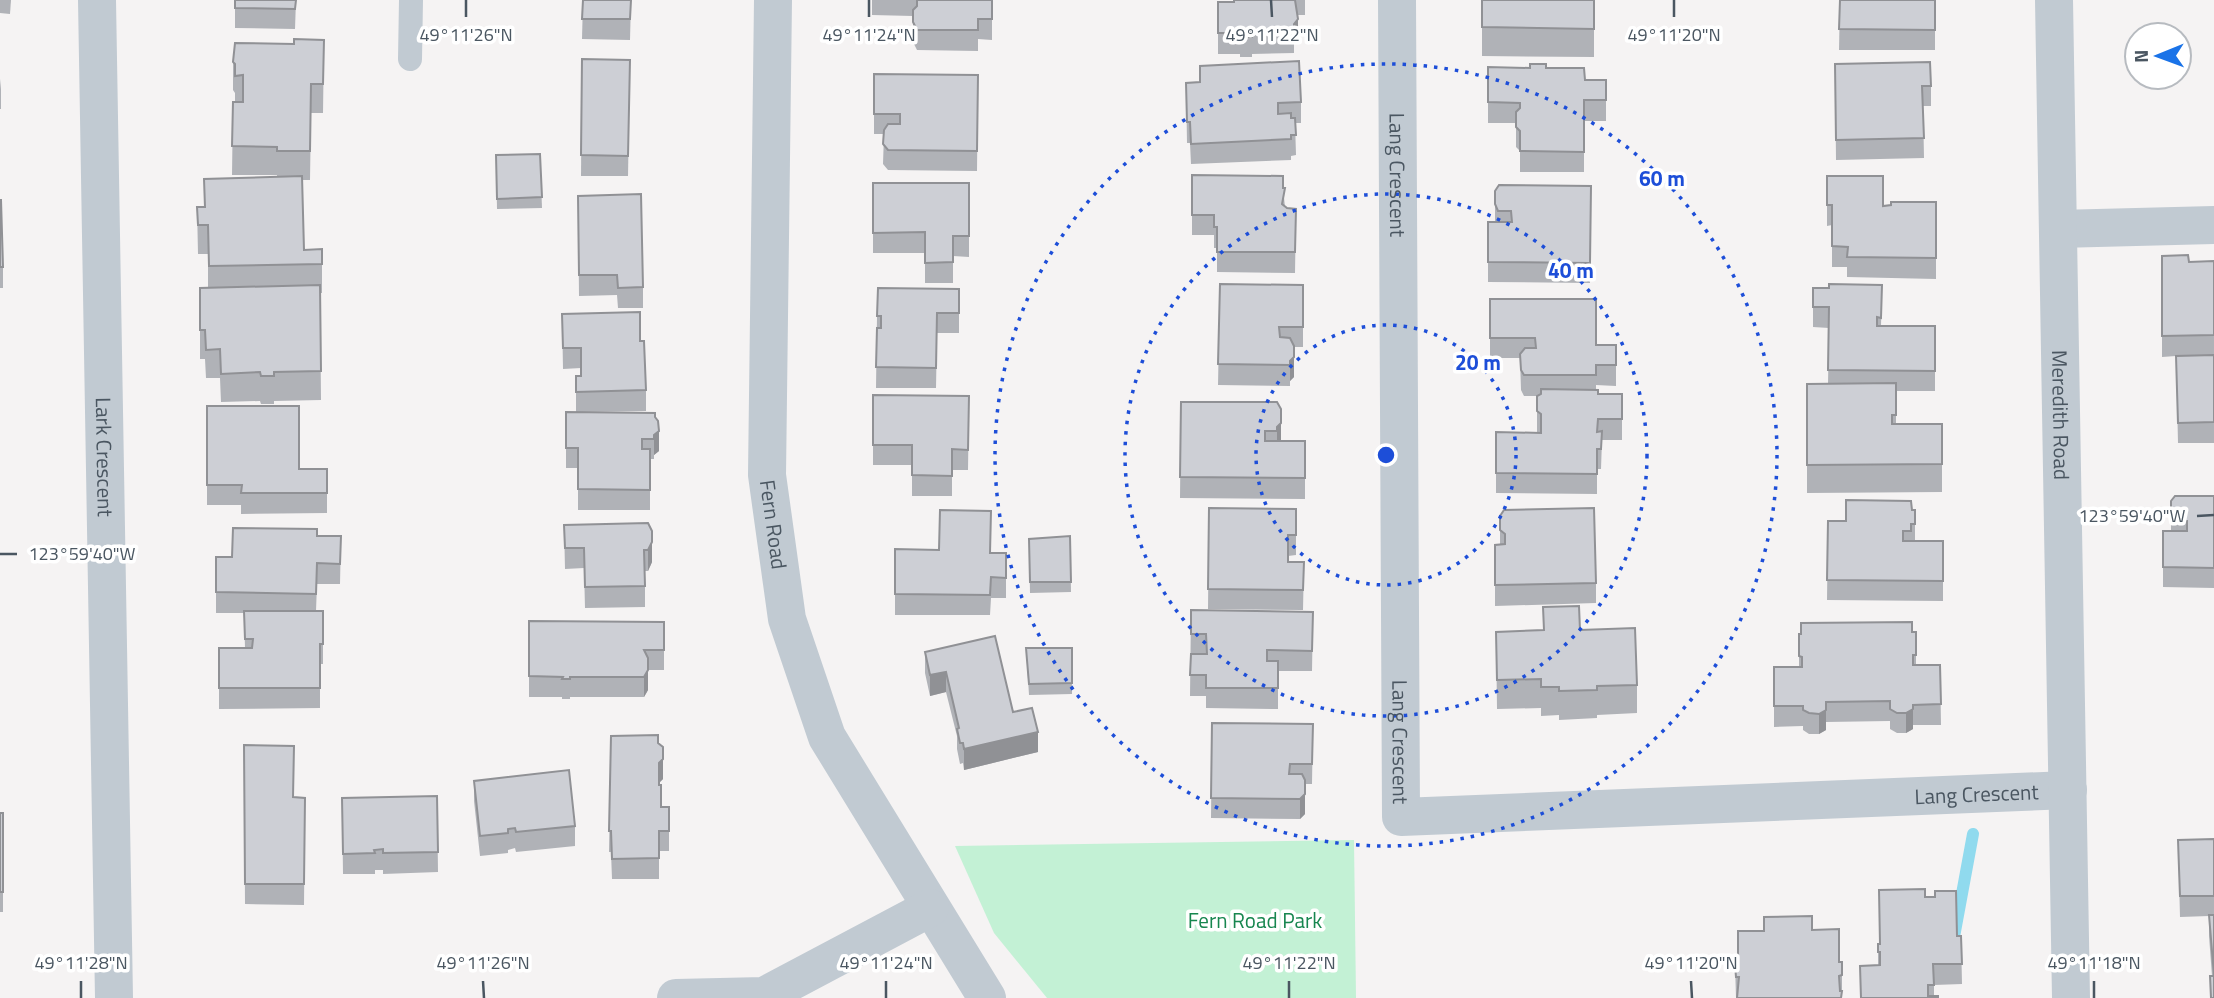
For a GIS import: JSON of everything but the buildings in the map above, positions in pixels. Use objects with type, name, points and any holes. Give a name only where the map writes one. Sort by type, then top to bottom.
[{"type":"street","name":"Lark Crescent","points":[[97,0],[114,998]]},
{"type":"street","name":"Fern Road","points":[[773,0],[767,475],[787,618],[827,737],[987,998]]},
{"type":"street","name":"Lang Crescent","points":[[1397,0],[1401,817],[2068,790]]},
{"type":"street","name":"Meredith Road","points":[[2054,0],[2071,998]]},
{"type":"street","points":[[2058,229],[2214,225]]},
{"type":"street","points":[[676,998],[764,996],[930,908]]},
{"type":"lane","points":[[410,59],[411,0]]},
{"type":"green space","name":"Fern Road Park","points":[[1354,840],[1356,998],[1047,998],[994,933],[955,846]]},
{"type":"waterway","points":[[1954,937],[1973,834]]}]
